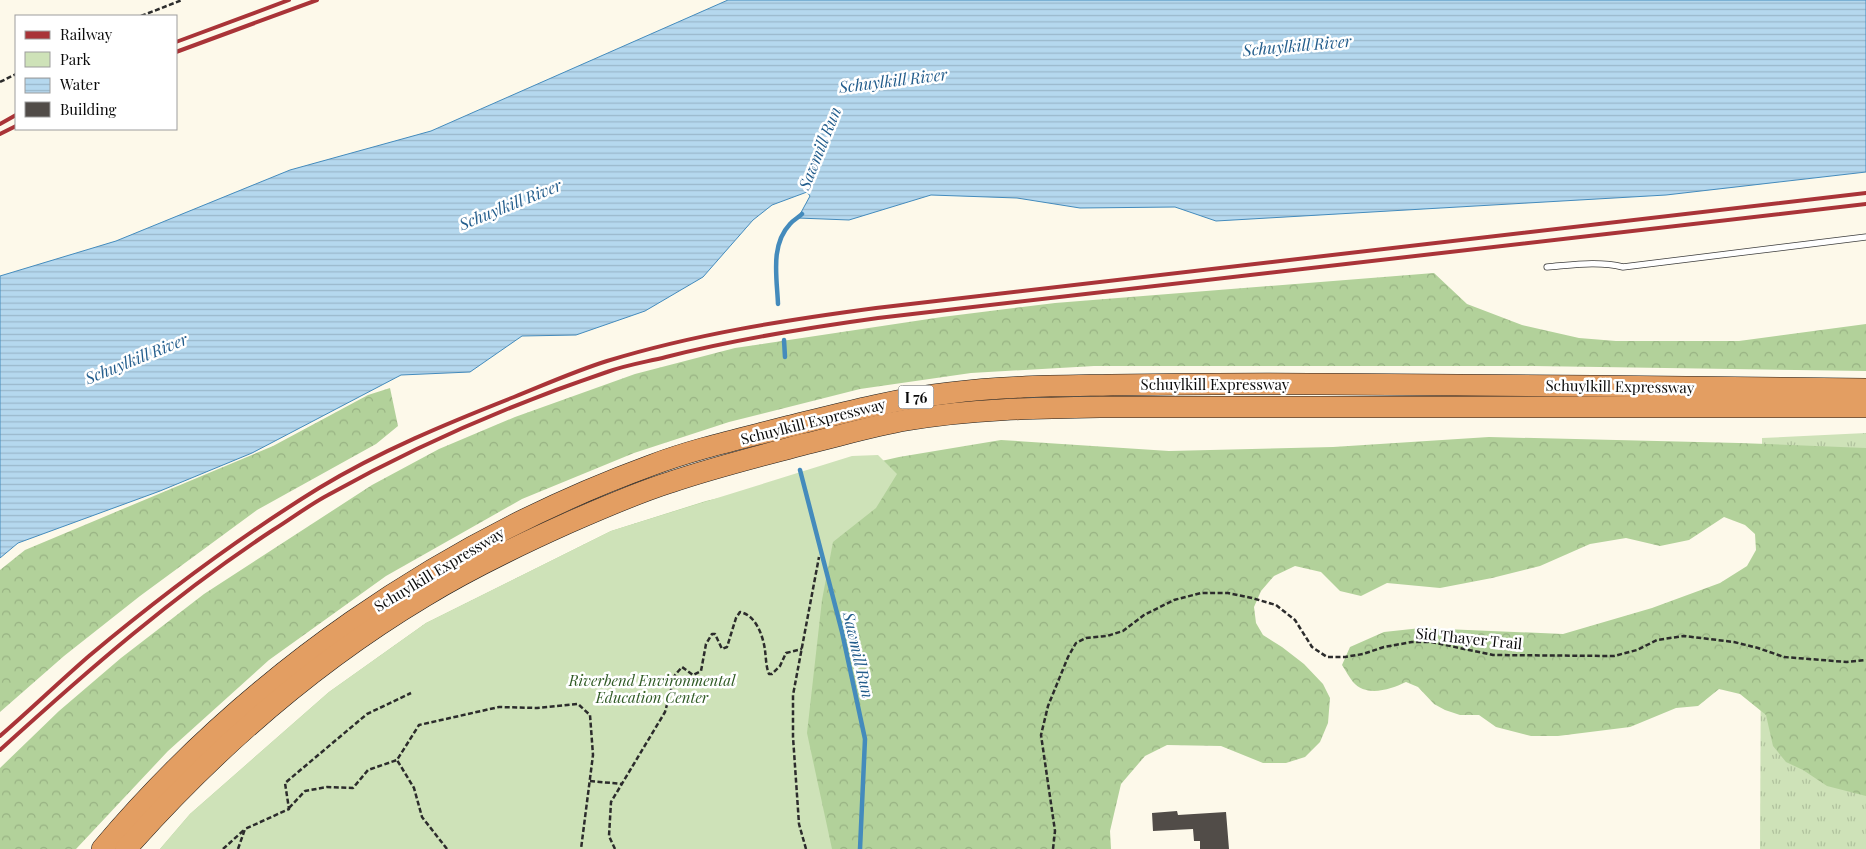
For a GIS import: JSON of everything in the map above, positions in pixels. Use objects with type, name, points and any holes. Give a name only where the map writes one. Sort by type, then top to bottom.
[{"type":"highway","name":"Schuylkill Expressway","points":[[102,849],[166,778],[220,727],[328,638],[388,597],[496,533],[572,497],[655,464],[738,439],[905,399],[1013,386],[1249,383],[1866,388]]},
{"type":"highway","name":"Schuylkill Expressway","points":[[126,849],[198,773],[289,692],[356,641],[423,597],[515,547],[613,504],[669,482],[738,461],[890,423],[1002,409],[1100,406],[1866,407]]},
{"type":"lane","points":[[1547,267],[1589,263],[1624,266],[1866,237]]},
{"type":"path","points":[[144,15],[182,0]]},
{"type":"path","points":[[0,82],[15,74]]},
{"type":"path","points":[[806,849],[800,824],[793,737],[793,695],[819,557]]},
{"type":"path","name":"Sid Thayer Trail","points":[[1053,849],[1056,831],[1041,735],[1048,706],[1060,674],[1076,643],[1086,638],[1107,636],[1123,631],[1144,615],[1174,600],[1201,593],[1228,593],[1276,605],[1295,620],[1312,647],[1327,657],[1363,654],[1384,647],[1412,642],[1431,642],[1493,655],[1614,656],[1637,650],[1657,640],[1684,636],[1734,642],[1784,657],[1847,662],[1866,660]]},
{"type":"path","points":[[615,849],[609,836],[612,802],[665,712],[675,675],[682,667],[694,674],[701,671],[706,644],[712,634],[715,634],[722,649],[727,647],[736,618],[740,612],[746,613],[754,620],[765,647],[769,674],[772,674],[780,666],[786,653],[802,649]]},
{"type":"path","points":[[289,809],[285,783],[367,714],[411,693]]},
{"type":"path","points":[[223,849],[245,830],[289,809],[305,791],[326,786],[353,788],[368,770],[397,760],[419,725],[499,707],[537,708],[578,704],[590,715],[593,755],[581,849]]},
{"type":"path","points":[[397,760],[414,788],[422,817],[446,849]]},
{"type":"path","points":[[590,781],[622,784]]},
{"type":"path","points":[[238,849],[245,830]]},
{"type":"green space","points":[[1434,273],[1467,304],[1522,325],[1579,338],[1616,341],[1739,341],[1866,324],[1866,371],[1534,366],[1094,366],[971,373],[860,389],[729,422],[634,453],[522,499],[386,576],[269,660],[168,751],[76,849],[0,849],[0,768],[59,711],[121,658],[204,594],[372,485],[439,449],[515,417],[635,374],[735,348],[942,317],[1055,303]]},
{"type":"green space","points":[[390,388],[398,426],[376,444],[257,510],[140,596],[64,656],[0,712],[0,570],[25,550],[273,446],[368,395]]},
{"type":"green space","points":[[1866,433],[1866,849],[1760,849],[1762,438]]},
{"type":"green space","points":[[1489,437],[1866,448],[1866,796],[1827,786],[1803,770],[1786,762],[1773,746],[1766,715],[1740,694],[1719,689],[1698,706],[1676,708],[1630,727],[1558,736],[1531,736],[1496,727],[1479,715],[1460,715],[1445,710],[1434,704],[1418,687],[1406,682],[1379,691],[1365,690],[1353,682],[1342,665],[1350,647],[1384,632],[1421,628],[1563,634],[1652,608],[1720,583],[1747,566],[1756,550],[1755,534],[1745,525],[1724,517],[1689,540],[1660,546],[1626,538],[1590,544],[1540,566],[1440,588],[1387,583],[1361,596],[1340,591],[1321,572],[1295,566],[1274,576],[1261,591],[1254,607],[1256,623],[1263,635],[1304,664],[1323,684],[1330,698],[1328,723],[1320,742],[1305,757],[1286,763],[1263,763],[1221,746],[1167,745],[1145,756],[1121,784],[1110,831],[1111,849],[160,849],[190,814],[329,692],[426,623],[611,531],[706,501],[899,457],[1001,440],[1169,451],[1333,447]]},
{"type":"green space","name":"Riverbend Environmental Education Center","points":[[878,455],[897,474],[876,508],[833,542],[822,600],[807,733],[832,849],[160,849],[190,814],[329,692],[426,623],[611,531],[852,456]]},
{"type":"water","name":"Schuylkill River","points":[[728,0],[1866,0],[1866,172],[1666,195],[1216,221],[1175,207],[1080,208],[1017,198],[931,195],[849,220],[798,218],[810,196],[807,192],[772,205],[753,220],[703,277],[645,311],[576,335],[522,336],[470,372],[401,375],[252,453],[160,491],[18,543],[0,558],[0,276],[116,241],[290,170],[431,131]]},
{"type":"building","points":[[1177,811],[1178,815],[1226,812],[1229,849],[1200,849],[1200,841],[1194,841],[1193,829],[1153,831],[1152,813]]},
{"type":"waterway","name":"Sawmill Run","points":[[778,304],[777,252],[784,232],[802,214]]},
{"type":"waterway","name":"Sawmill Run","points":[[784,340],[785,357]]},
{"type":"waterway","name":"Sawmill Run","points":[[800,470],[842,632],[865,739],[860,849]]},
{"type":"railway","points":[[178,41],[289,0]]},
{"type":"railway","points":[[178,51],[317,0]]},
{"type":"railway","points":[[0,124],[15,116]]},
{"type":"railway","points":[[0,134],[15,126]]},
{"type":"railway","points":[[0,736],[89,656],[144,611],[230,547],[319,488],[415,438],[464,417],[583,369],[640,351],[741,329],[876,308],[1866,193]]},
{"type":"railway","points":[[0,750],[65,691],[166,607],[236,555],[314,503],[361,477],[465,427],[571,384],[621,367],[745,339],[878,318],[1866,204]]}]
